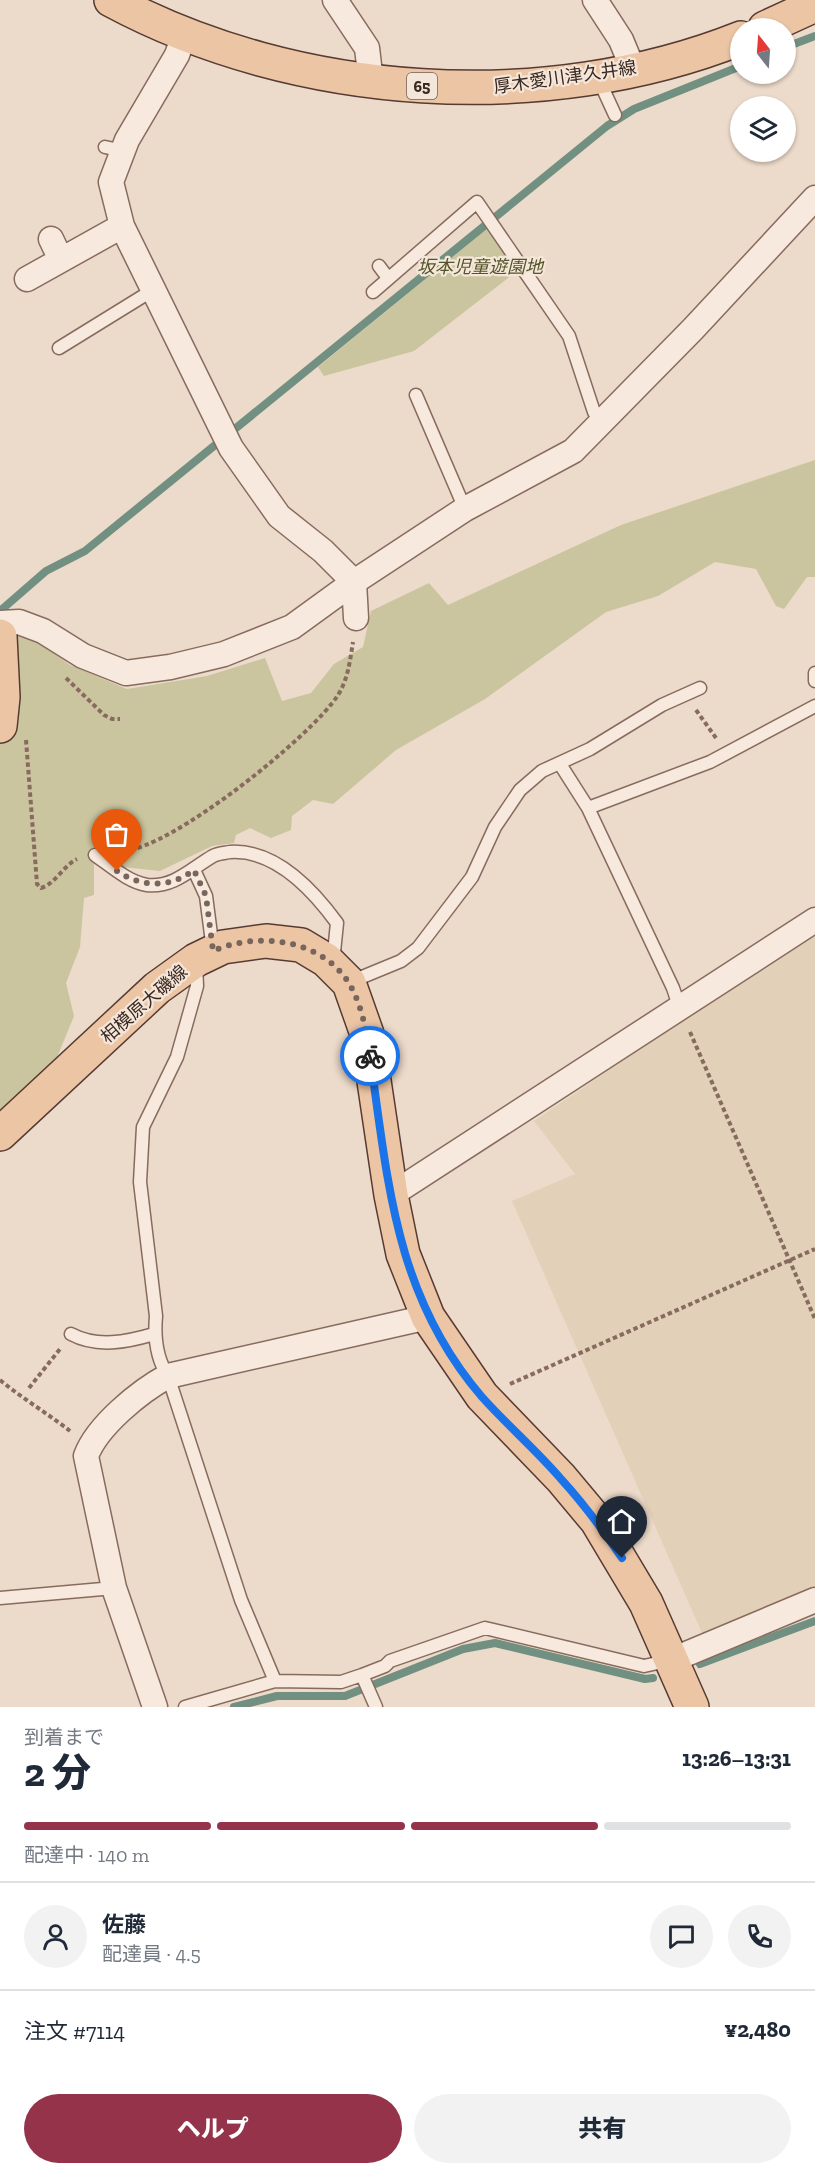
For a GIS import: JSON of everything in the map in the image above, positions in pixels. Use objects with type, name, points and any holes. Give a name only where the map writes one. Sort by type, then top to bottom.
[{"type":"main road","name":"厚木愛川津久井線","points":[[111,0],[184,35],[307,71],[371,82],[494,88],[633,69],[730,42]]},
{"type":"main road","points":[[787,18],[815,5]]},
{"type":"main road","points":[[0,636],[3,698],[13,730]]},
{"type":"main road","name":"相模原大磯線","points":[[0,1134],[157,988],[204,956],[223,947],[266,941],[301,945],[340,975]]},
{"type":"main road","points":[[340,975],[367,1034],[391,1195],[404,1254],[428,1317],[482,1396],[561,1478],[597,1521],[646,1603],[692,1707]]},
{"type":"street","points":[[335,0],[367,48],[371,82]]},
{"type":"street","points":[[595,0],[621,40],[633,69]]},
{"type":"street","points":[[184,35],[177,55],[114,149],[111,182],[122,226],[226,438],[279,516],[323,551],[354,582],[356,618]]},
{"type":"street","points":[[0,623],[19,622],[43,631],[83,656],[126,674],[170,668],[224,654],[292,627],[354,582],[465,509],[573,451],[815,198]]},
{"type":"street","points":[[27,279],[56,250],[122,226]]},
{"type":"street","points":[[391,1195],[815,920]]},
{"type":"street","points":[[155,1707],[114,1588],[86,1456],[89,1446],[122,1410],[151,1385],[168,1376],[428,1317]]},
{"type":"street","points":[[672,1660],[813,1602]]},
{"type":"lane","points":[[597,75],[615,115]]},
{"type":"lane","points":[[373,292],[477,202],[568,336],[594,412],[603,422]]},
{"type":"lane","points":[[380,266],[388,278]]},
{"type":"lane","points":[[59,348],[153,290]]},
{"type":"lane","points":[[416,395],[465,509]]},
{"type":"lane","points":[[95,855],[130,879],[148,885],[168,882],[194,870],[215,854],[243,851],[270,858],[322,903],[337,923],[340,975],[401,961],[418,948],[472,877],[495,827],[520,790],[542,771],[590,749],[685,694],[700,688]]},
{"type":"lane","points":[[588,808],[671,778],[727,753],[815,706]]},
{"type":"lane","points":[[560,764],[588,808],[673,988],[680,1009]]},
{"type":"lane","points":[[194,870],[206,896],[204,956],[177,1057],[143,1127],[140,1182],[156,1316],[154,1334],[160,1364],[168,1376],[241,1600],[275,1681]]},
{"type":"lane","points":[[71,1334],[94,1343],[134,1340],[154,1334]]},
{"type":"lane","points":[[0,1598],[114,1588]]},
{"type":"lane","points":[[185,1707],[275,1681],[341,1682],[363,1677],[390,1661],[485,1628],[644,1666],[672,1660]]},
{"type":"lane","points":[[363,1677],[376,1707]]},
{"type":"path","points":[[13,730],[37,884],[41,888],[48,886],[66,865],[78,858],[143,848],[192,822],[315,726],[339,694],[348,675],[356,618]]},
{"type":"path","points":[[68,647],[59,661],[61,673],[104,715],[112,719],[120,718]]},
{"type":"path","points":[[685,694],[727,753]]},
{"type":"path","points":[[680,1009],[815,1319]]},
{"type":"path","points":[[482,1396],[815,1249]]},
{"type":"path","points":[[29,1388],[71,1334]]},
{"type":"path","points":[[0,1380],[30,1405],[45,1412],[89,1446]]},
{"type":"shaded area","points":[[815,931],[815,1597],[803,1592],[702,1633],[512,1201],[575,1174],[534,1121]]},
{"type":"green space","name":"坂本児童遊園地","points":[[488,228],[517,271],[414,351],[324,376],[318,367]]},
{"type":"green space","points":[[815,460],[815,577],[807,577],[784,609],[776,606],[756,569],[715,562],[658,596],[606,612],[485,699],[396,750],[333,804],[313,800],[292,816],[291,830],[271,838],[250,828],[236,835],[234,843],[212,846],[160,871],[94,864],[94,895],[84,898],[80,947],[66,983],[74,1016],[51,1072],[0,1114],[0,645],[14,645],[17,636],[42,645],[70,665],[127,689],[207,676],[265,658],[282,701],[311,693],[334,664],[363,647],[371,611],[429,583],[448,605],[621,525]]},
{"type":"waterway","points":[[796,43],[815,36]]},
{"type":"waterway","points":[[0,611],[46,571],[85,551],[607,126],[634,109],[730,70]]},
{"type":"waterway","points":[[700,1664],[815,1621]]},
{"type":"waterway","points":[[234,1707],[277,1696],[345,1696],[463,1649],[495,1643],[645,1679],[653,1678]]},
{"type":"way so far","points":[[117,871],[130,879],[148,885],[168,882],[194,870],[206,896],[213,951],[223,947],[266,941],[301,945],[326,960],[349,983],[356,997],[367,1034],[370,1056]]},
{"type":"route","points":[[370,1056],[391,1195],[404,1254],[428,1317],[482,1396],[561,1478],[597,1521],[622,1558]]}]
